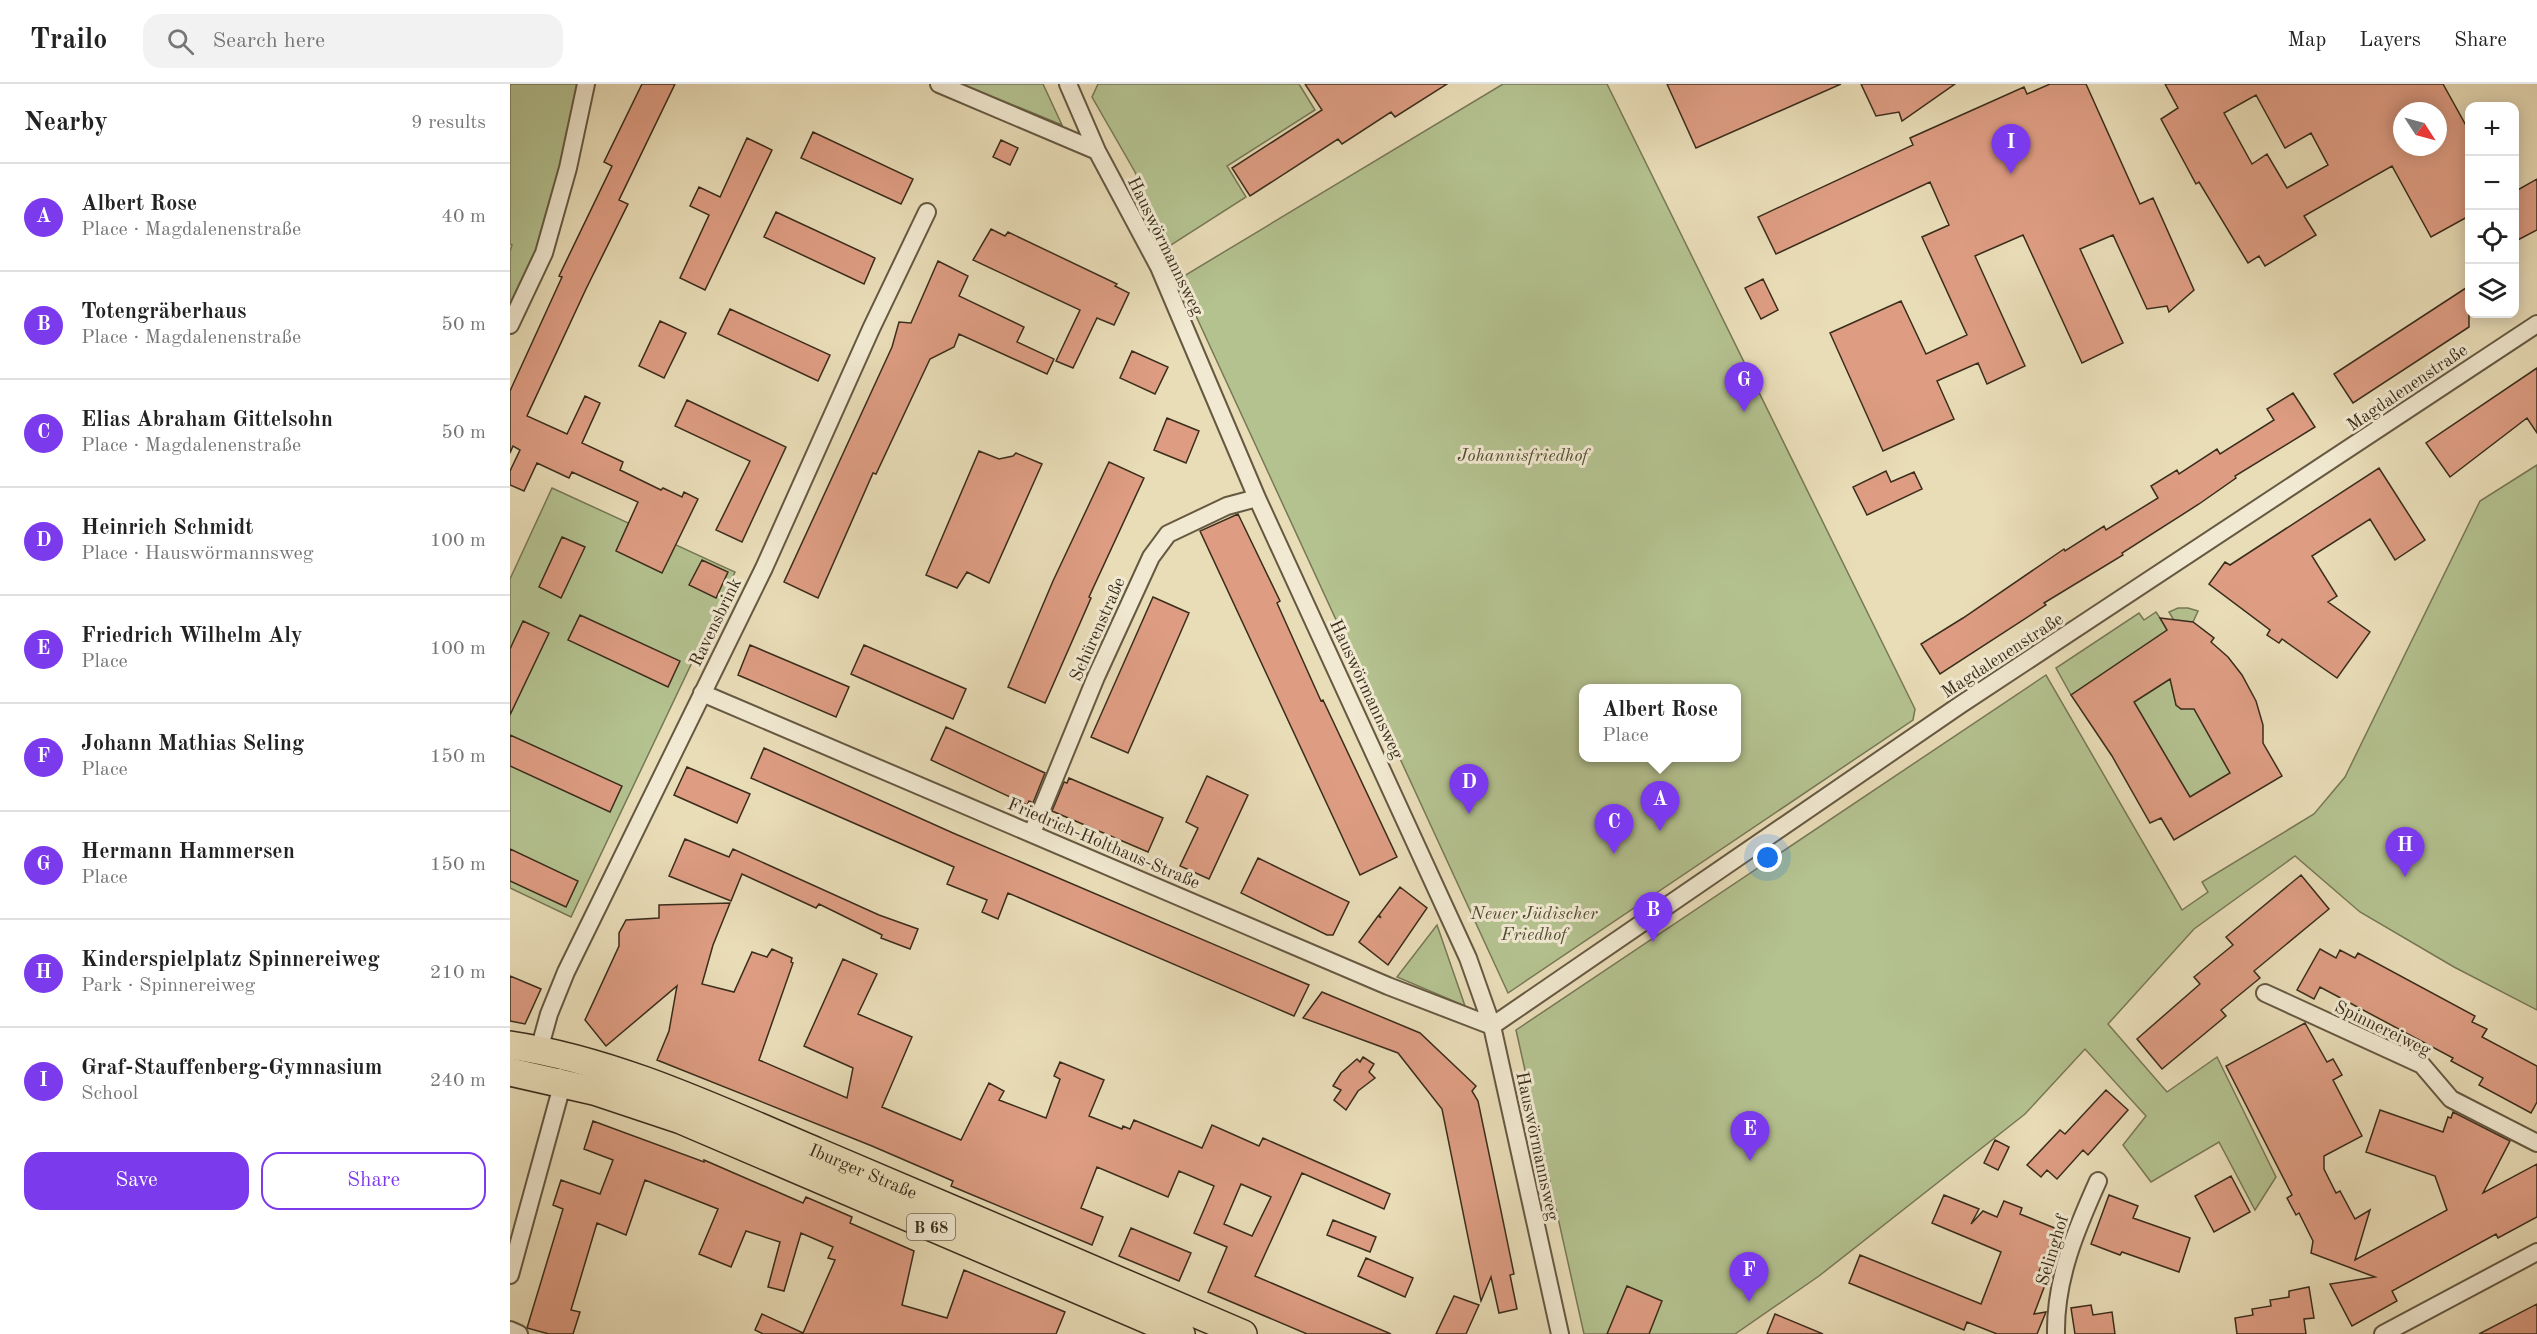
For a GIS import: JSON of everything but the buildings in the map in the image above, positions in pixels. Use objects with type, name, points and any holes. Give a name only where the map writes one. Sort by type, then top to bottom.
[{"type":"main road","name":"Iburger Straße","points":[[510,1046],[539,1050],[640,1080],[734,1117],[1243,1334]]},
{"type":"main road","name":"Iburger Straße","points":[[510,1072],[563,1082],[690,1124],[1181,1334]]},
{"type":"street","points":[[510,325],[544,253],[568,168],[586,84]]},
{"type":"street","points":[[939,84],[1097,151]]},
{"type":"street","name":"Hauswörmannsweg","points":[[1068,84],[1097,151],[1159,267],[1257,498],[1468,958],[1492,1026],[1560,1334]]},
{"type":"street","name":"Ravensbrink","points":[[539,1050],[549,1014],[566,972],[764,568],[871,329],[927,212]]},
{"type":"street","name":"Magdalenenstraße","points":[[1492,1026],[1960,705],[2537,324]]},
{"type":"street","name":"Schürenstraße","points":[[1032,833],[1096,676],[1151,557],[1168,534],[1227,506],[1257,498]]},
{"type":"street","name":"Friedrich-Holthaus-Straße","points":[[702,693],[1388,986],[1492,1026]]},
{"type":"street","name":"Spinnereiweg","points":[[2265,993],[2422,1065],[2451,1099],[2537,1143]]},
{"type":"street","points":[[510,1275],[563,1082],[539,1050]]},
{"type":"street","name":"Selinghof","points":[[2056,1334],[2059,1285],[2083,1214],[2098,1181]]},
{"type":"street","points":[[2382,1334],[2537,1252]]},
{"type":"street","points":[[510,1330],[519,1334]]},
{"type":"green space","points":[[510,84],[582,84],[538,252],[510,310],[510,251],[512,245],[510,244]]},
{"type":"green space","points":[[962,84],[1043,84],[1062,125]]},
{"type":"green space","points":[[1098,84],[1299,84],[1315,110],[1227,166],[1246,197],[1168,247],[1135,172],[1092,97]]},
{"type":"green space","name":"Johannisfriedhof","points":[[1503,84],[1607,84],[1915,709],[1913,720],[1508,993],[1179,279]]},
{"type":"green space","points":[[2537,465],[2537,1010],[2454,967],[2360,912],[2295,856],[2194,929],[2108,1024],[2167,1092],[2217,1057],[2276,1177],[2255,1210],[2219,1142],[2151,1182],[2123,1145],[2146,1116],[2085,1049],[2025,1114],[1819,1276],[1735,1334],[1584,1334],[1516,1030],[2046,675],[2182,910],[2208,892],[2202,882],[2314,814],[2345,777],[2480,501]]},
{"type":"green space","points":[[552,488],[735,572],[571,917],[510,888],[510,579]]},
{"type":"green space","points":[[2178,608],[2198,611],[2193,622],[2176,624],[2169,612]]},
{"type":"green space","points":[[2156,612],[2168,630],[2071,695],[2056,668],[2139,613],[2144,620]]},
{"type":"green space","points":[[2178,674],[2176,705],[2181,709],[2192,705],[2230,773],[2190,797],[2134,702]]},
{"type":"green space","points":[[1437,925],[1465,1006],[1397,977]]},
{"type":"place","name":"Graf-Stauffenberg-Gymnasium","points":[[2011,174]]},
{"type":"place","name":"Hermann Hammersen","points":[[1744,412]]},
{"type":"place","name":"Heinrich Schmidt","points":[[1469,814]]},
{"type":"place","name":"Albert Rose","points":[[1660,831]]},
{"type":"place","name":"Elias Abraham Gittelsohn","points":[[1614,854]]},
{"type":"place","name":"Kinderspielplatz Spinnereiweg","points":[[2405,877]]},
{"type":"place","name":"Totengräberhaus","points":[[1653,942]]},
{"type":"place","name":"Friedrich Wilhelm Aly","points":[[1750,1161]]},
{"type":"place","name":"Johann Mathias Seling","points":[[1749,1302]]},
{"type":"park label","name":"Neuer Jüdischer Friedhof","points":[[1534,923]]}]
